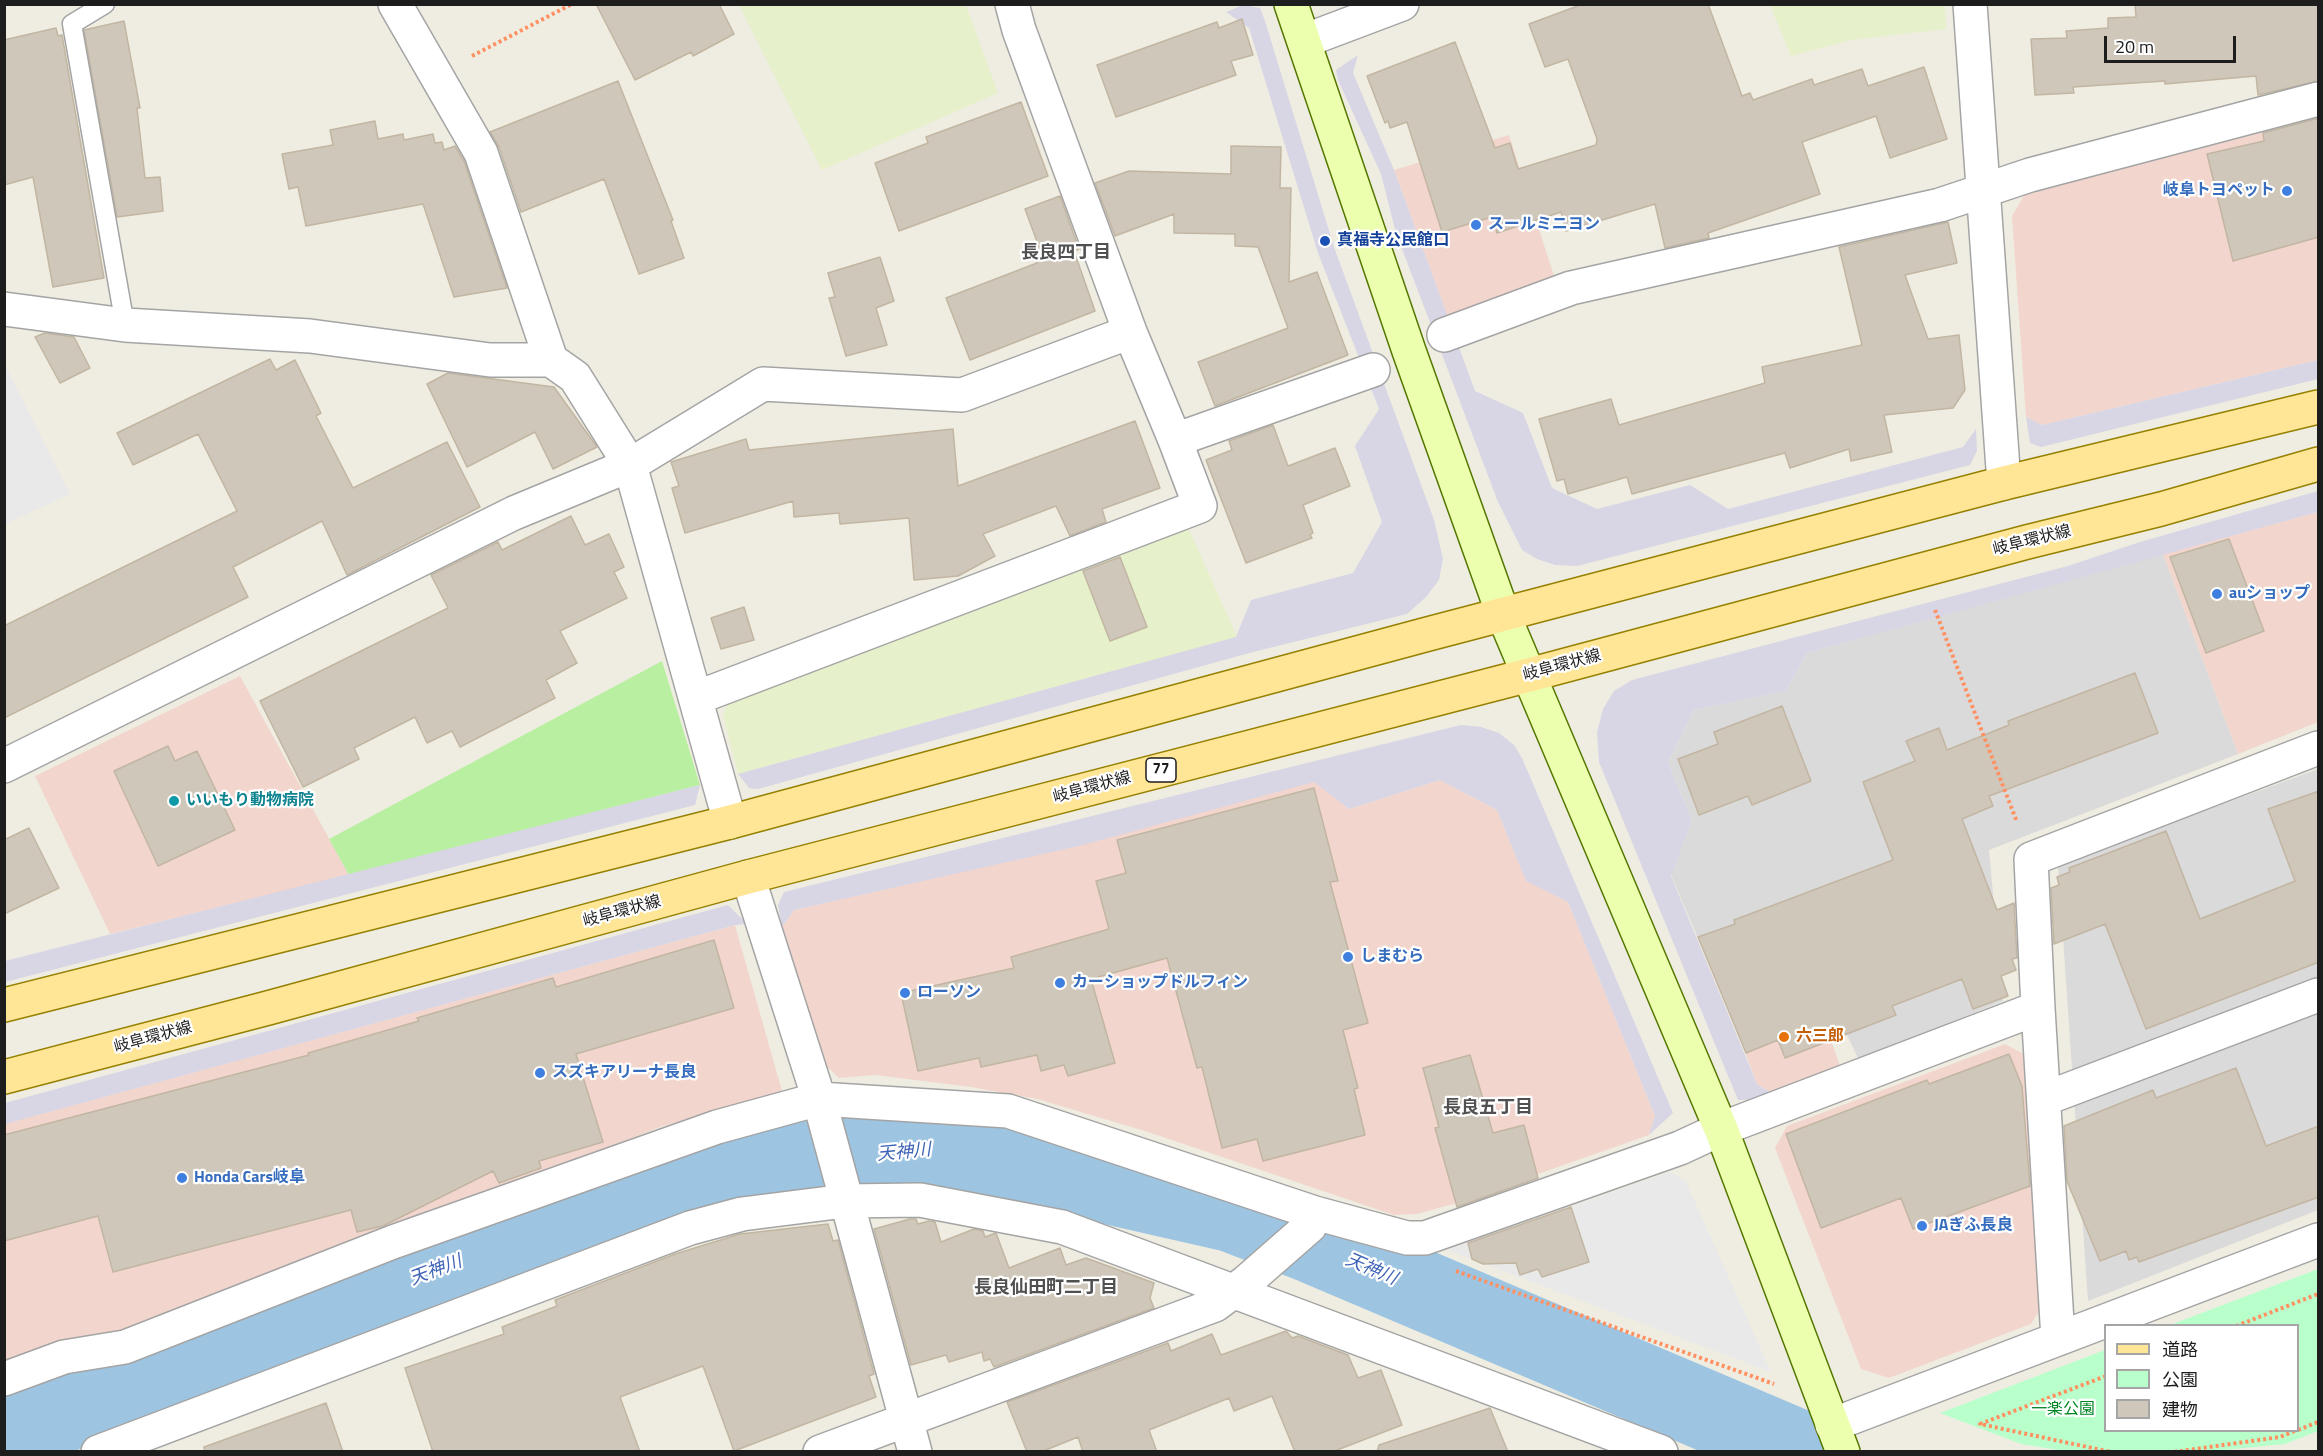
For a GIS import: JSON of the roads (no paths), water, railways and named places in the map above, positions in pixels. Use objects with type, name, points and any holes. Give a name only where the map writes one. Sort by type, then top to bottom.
[{"type":"main road","points":[[4,1005],[730,822],[1503,614],[2004,483],[2319,407]]},
{"type":"main road","name":"岐阜環状線","points":[[4,1077],[748,878],[1529,675],[2027,542],[2161,509],[2319,464]]},
{"type":"street","points":[[395,4],[481,153],[551,360]]},
{"type":"street","points":[[696,698],[1200,506],[1130,332],[1018,30],[1012,4]]},
{"type":"street","points":[[1291,4],[1408,351],[1503,614],[1721,1129],[1836,1435],[2058,1339],[2319,1240]]},
{"type":"street","points":[[1305,41],[1402,4]]},
{"type":"street","points":[[1970,4],[2004,483]]},
{"type":"street","points":[[1444,335],[1571,288],[1940,205],[2030,175],[2319,99]]},
{"type":"street","points":[[4,309],[125,325],[310,336],[490,360],[551,360],[575,377],[630,465],[730,822]]},
{"type":"street","points":[[4,766],[514,513],[630,465],[763,384],[962,395],[1130,332]]},
{"type":"street","points":[[1175,440],[1373,369]]},
{"type":"street","points":[[2058,1339],[2031,859],[2319,748]]},
{"type":"street","points":[[748,878],[821,1108],[915,1452]]},
{"type":"street","points":[[2044,1099],[2319,995]]},
{"type":"street","points":[[4,1378],[64,1358],[125,1347],[393,1242],[717,1127],[821,1108],[1008,1111],[1312,1219],[1407,1238],[1425,1238],[1680,1148],[1721,1129],[2038,1008]]},
{"type":"street","points":[[98,1452],[690,1228],[742,1214],[844,1194],[920,1200],[1062,1227],[1239,1287],[1661,1452]]},
{"type":"street","points":[[820,1452],[1215,1305],[1239,1287],[1312,1219]]},
{"type":"lane","points":[[105,4],[72,24],[125,325]]},
{"type":"waterway","name":"天神川","points":[[4,1435],[583,1215],[735,1167],[954,1149],[1231,1212],[1309,1242],[1797,1449]]},
{"type":"place","name":"岐阜トヨペット","points":[[2287,191]]},
{"type":"place","name":"スールミニヨン","points":[[1476,225]]},
{"type":"place","name":"真福寺公民館口","points":[[1325,241]]},
{"type":"place","name":"auショップ","points":[[2217,594]]},
{"type":"place","name":"いいもり動物病院","points":[[174,801]]},
{"type":"place","name":"しまむら","points":[[1348,957]]},
{"type":"place","name":"カーショップドルフィン","points":[[1060,983]]},
{"type":"place","name":"ローソン","points":[[905,993]]},
{"type":"place","name":"六三郎","points":[[1784,1037]]},
{"type":"place","name":"スズキアリーナ長良","points":[[540,1073]]},
{"type":"place","name":"Honda Cars岐阜","points":[[182,1178]]},
{"type":"place","name":"JAぎふ長良","points":[[1922,1226]]},
{"type":"district","name":"長良四丁目","points":[[1066,254]]},
{"type":"district","name":"長良五丁目","points":[[1488,1109]]},
{"type":"district","name":"長良仙田町二丁目","points":[[1046,1289]]},
{"type":"park label","name":"一楽公園","points":[[2063,1410]]}]
